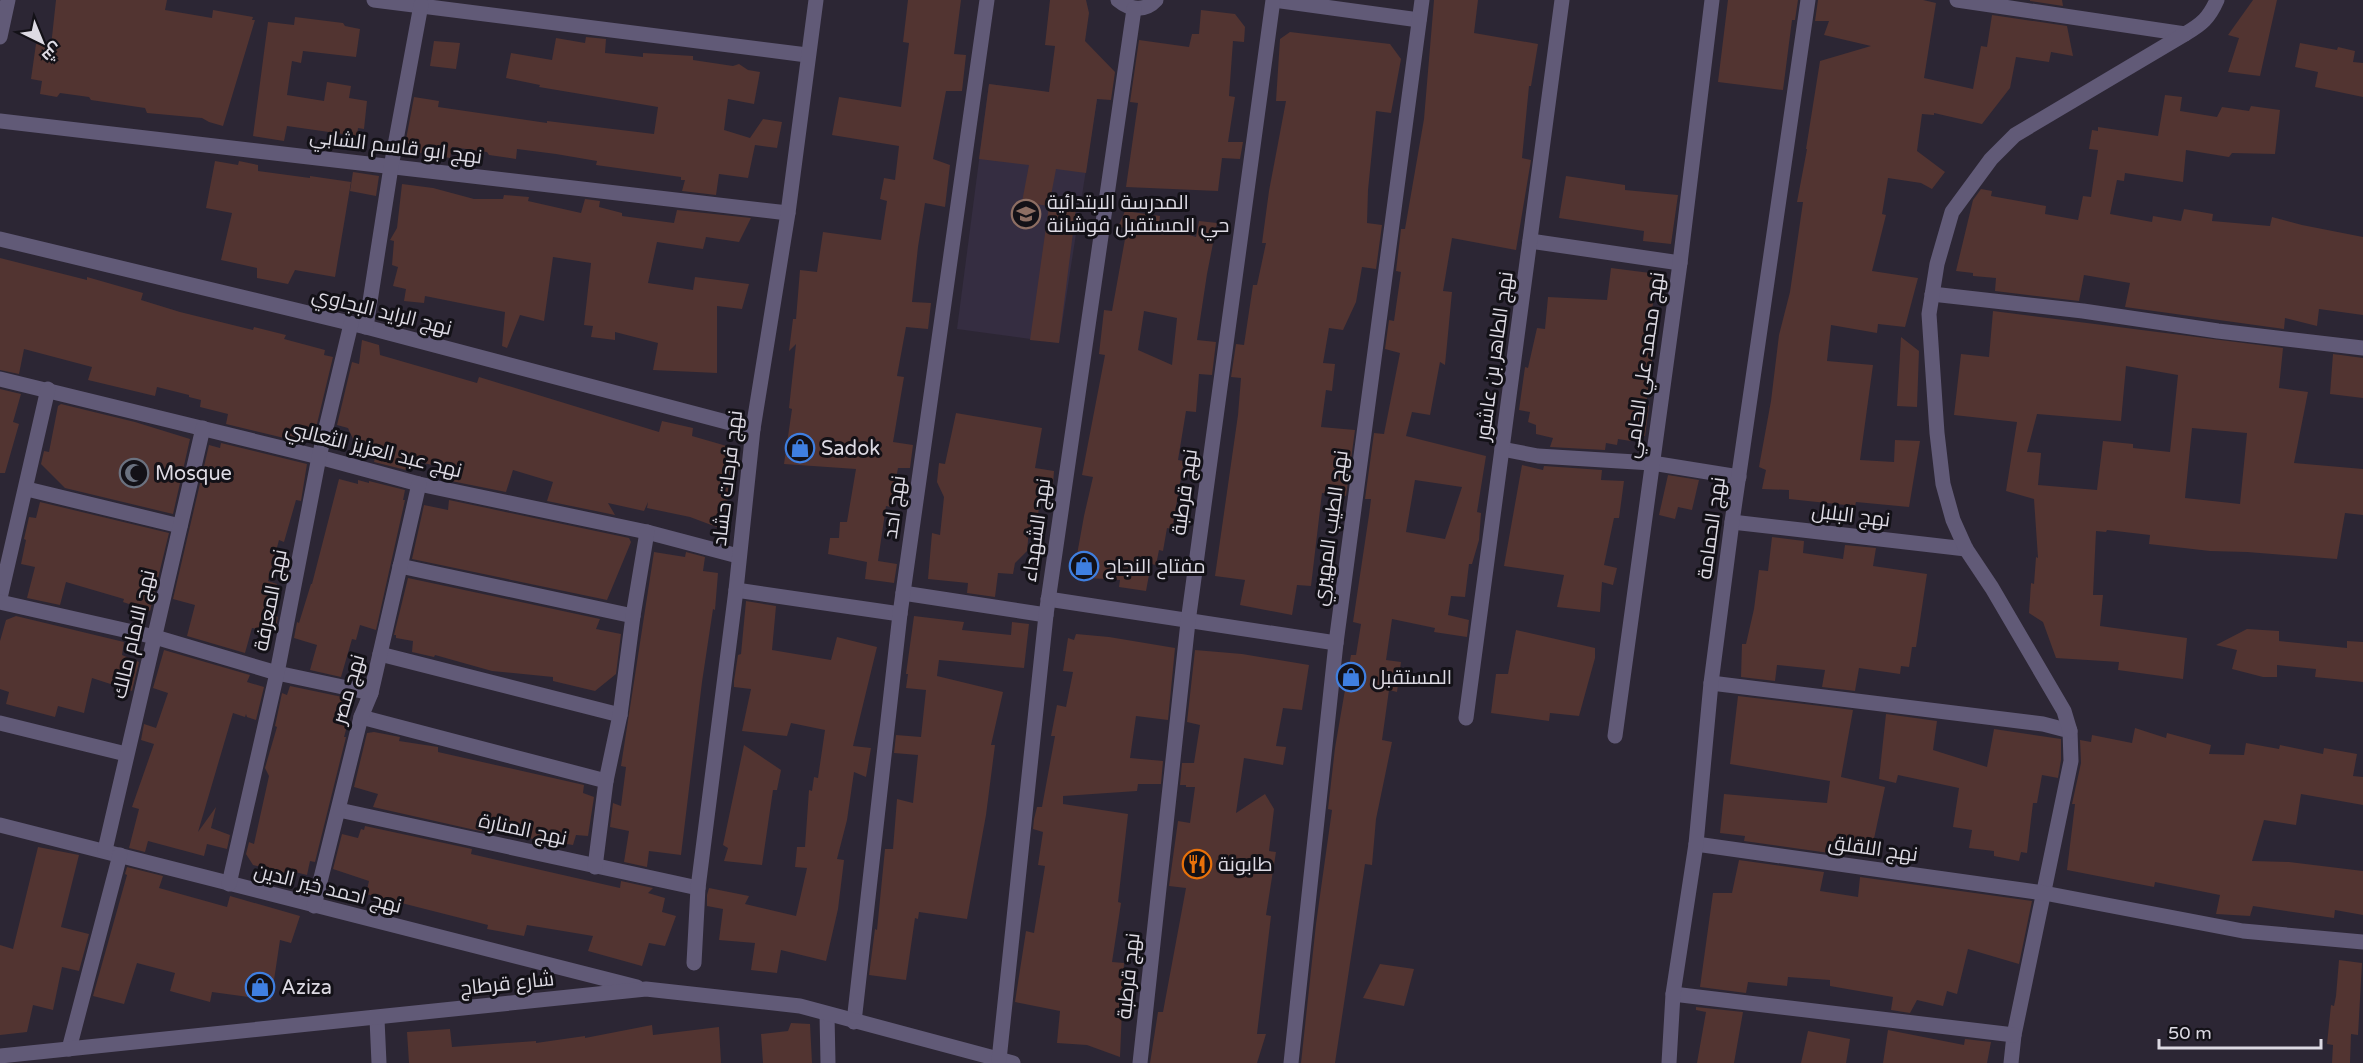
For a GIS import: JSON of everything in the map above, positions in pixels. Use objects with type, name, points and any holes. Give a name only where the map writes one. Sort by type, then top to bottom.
[{"type":"street","points":[[0,37],[8,0]]},
{"type":"street","points":[[374,0],[807,55]]},
{"type":"street","name":"نهج فرحات حشاد","points":[[693,963],[698,888],[736,590],[753,429],[788,213],[816,0]]},
{"type":"street","name":"نهج احد","points":[[854,1022],[900,614],[987,0]]},
{"type":"street","points":[[1118,0],[1134,9],[1144,8],[1156,0]]},
{"type":"street","points":[[1273,0],[1419,20]]},
{"type":"street","name":"نهج قرطبة","points":[[1140,1063],[1188,622],[1273,0]]},
{"type":"street","name":"نهج الطيب المهيري","points":[[1291,1063],[1336,643],[1422,0]]},
{"type":"street","name":"نهج الطاهر بن عاشور","points":[[1466,718],[1562,0]]},
{"type":"street","name":"نهج محمد علي الحامي","points":[[1615,736],[1680,263],[1712,0]]},
{"type":"street","name":"نهج الحمامة","points":[[1669,1063],[1672,994],[1696,844],[1711,683],[1732,522],[1808,0]]},
{"type":"street","points":[[1957,0],[2184,34]]},
{"type":"street","points":[[2011,1063],[2014,1035],[2071,761],[2070,731],[2064,711],[1992,588],[1966,549],[1953,520],[1943,484],[1937,434],[1929,314],[1937,264],[1952,212],[1990,159],[2015,135],[2199,26],[2210,15],[2217,0]]},
{"type":"street","name":"نهج المعرفة","points":[[228,884],[278,673],[319,457],[359,326],[421,6]]},
{"type":"street","name":"نهج الشهداء","points":[[1006,1062],[1046,615],[1134,9]]},
{"type":"street","name":"نهج ابو قاسم الشابي","points":[[0,121],[788,213]]},
{"type":"street","name":"نهج الرايد البجاوي","points":[[0,239],[359,326],[753,429]]},
{"type":"street","points":[[1530,241],[1680,263]]},
{"type":"street","points":[[1932,294],[2083,311],[2218,331],[2363,348]]},
{"type":"street","name":"نهج عبد العزيز الثعالبي","points":[[0,379],[204,428],[419,484],[647,532],[738,556]]},
{"type":"street","points":[[48,389],[0,600],[155,638],[278,673],[371,693]]},
{"type":"street","name":"نهج الامام مالك","points":[[69,1049],[112,853],[126,754],[204,428]]},
{"type":"street","points":[[1502,449],[1538,456],[1652,463],[1739,477]]},
{"type":"street","name":"نهج مصر","points":[[314,906],[361,717],[371,693],[419,484]]},
{"type":"street","points":[[27,489],[180,526]]},
{"type":"street","name":"نهج البلبل","points":[[1732,522],[1966,549]]},
{"type":"street","points":[[595,867],[606,781],[620,715],[647,532]]},
{"type":"street","points":[[400,566],[633,616]]},
{"type":"street","points":[[736,590],[900,614]]},
{"type":"street","points":[[903,593],[1046,615]]},
{"type":"street","points":[[1048,599],[1336,643]]},
{"type":"street","points":[[380,654],[620,715]]},
{"type":"street","points":[[1711,683],[2043,724],[2070,731]]},
{"type":"street","points":[[361,717],[606,781]]},
{"type":"street","points":[[0,723],[126,754]]},
{"type":"street","name":"نهج المنارة","points":[[339,810],[698,888]]},
{"type":"street","name":"نهج احمد خير الدين","points":[[0,825],[646,989]]},
{"type":"street","name":"نهج اللقلق","points":[[1696,844],[2044,893],[2243,931],[2363,942]]},
{"type":"street","name":"شارع قرطاج","points":[[0,1056],[646,989],[800,1006],[1006,1062]]},
{"type":"street","points":[[1672,994],[2014,1035]]},
{"type":"street","points":[[827,1014],[828,1063]]},
{"type":"street","points":[[377,1018],[379,1063]]},
{"type":"shaded area","name":"المدرسة الابتدائية حي المستقبل فوشانة","points":[[989,84],[1097,99],[1059,343],[957,329]]},
{"type":"building","points":[[56,0],[167,0],[165,10],[212,18],[213,10],[253,17],[252,20],[255,20],[223,126],[202,118],[147,113],[145,108],[91,100],[89,97],[60,93],[57,97],[40,94],[42,81],[31,79],[36,44],[51,46]]},
{"type":"building","points":[[908,0],[961,0],[954,54],[966,55],[962,91],[946,91],[933,159],[950,165],[945,207],[925,203],[918,247],[912,302],[931,303],[928,329],[906,327],[897,376],[904,377],[893,442],[913,445],[910,468],[898,468],[891,507],[886,506],[878,561],[897,564],[894,583],[865,579],[867,562],[828,554],[830,538],[839,538],[840,522],[847,522],[856,469],[784,464],[792,409],[789,408],[796,344],[789,351],[793,319],[796,319],[800,270],[817,272],[823,232],[881,240],[887,201],[880,199],[884,178],[895,180],[899,146],[832,135],[839,97],[901,107],[909,43],[903,42]]},
{"type":"building","points":[[1050,0],[1086,0],[1089,13],[1085,41],[1115,72],[1111,100],[1097,99],[1086,173],[1056,169],[1049,206],[1022,202],[1029,165],[979,159],[989,84],[1049,92],[1055,46],[1045,45]]},
{"type":"building","points":[[1434,0],[1478,0],[1474,33],[1538,44],[1531,86],[1529,86],[1522,158],[1531,160],[1516,250],[1452,238],[1443,291],[1452,292],[1445,365],[1440,362],[1430,415],[1412,412],[1406,436],[1486,456],[1477,512],[1481,513],[1479,540],[1472,564],[1469,564],[1465,597],[1451,596],[1448,615],[1469,620],[1467,637],[1434,632],[1435,628],[1392,619],[1386,660],[1401,662],[1397,692],[1389,690],[1382,740],[1392,742],[1376,819],[1372,865],[1365,864],[1335,1063],[1301,1063],[1316,924],[1332,810],[1328,809],[1335,748],[1351,655],[1356,655],[1361,624],[1353,622],[1371,499],[1365,499],[1374,433],[1384,434],[1400,353],[1385,349],[1389,320],[1394,321],[1401,272],[1396,271],[1401,229],[1405,229],[1424,119]],"holes":[[[1415,480],[1462,487],[1445,539],[1406,532]]]},
{"type":"building","points":[[1728,0],[1798,0],[1795,20],[1792,20],[1783,90],[1718,82]]},
{"type":"building","points":[[1818,0],[1923,0],[1936,3],[1924,78],[1973,89],[1981,46],[1987,47],[1992,15],[2067,26],[2073,56],[2051,52],[2049,62],[2016,57],[2010,88],[1982,124],[1934,113],[1934,115],[1922,114],[1917,151],[1945,172],[1932,189],[1921,183],[1888,178],[1882,214],[1886,215],[1872,271],[1918,278],[1905,327],[1878,324],[1877,333],[1831,325],[1827,361],[1873,365],[1860,460],[1894,462],[1895,440],[1920,441],[1909,507],[1856,502],[1855,506],[1789,499],[1789,490],[1762,489],[1766,470],[1759,467],[1771,401],[1779,335],[1790,292],[1803,202],[1797,202],[1820,61],[1871,46],[1824,35],[1829,21],[1815,21]]},
{"type":"building","points":[[2062,0],[2063,6],[2030,1]]},
{"type":"building","points":[[2253,0],[2277,0],[2260,76],[2228,72],[2239,38],[2228,35]]},
{"type":"building","points":[[1201,10],[1235,14],[1245,27],[1244,42],[1233,41],[1229,96],[1235,97],[1228,142],[1243,142],[1240,159],[1222,158],[1218,191],[1126,187],[1138,103],[1130,102],[1139,40],[1189,47],[1192,34],[1199,34]]},
{"type":"building","points":[[295,17],[343,23],[345,26],[360,29],[356,57],[303,51],[301,63],[292,61],[287,95],[324,101],[327,82],[351,86],[349,98],[367,101],[364,129],[358,128],[357,136],[287,126],[284,141],[253,136],[268,22],[294,25]]},
{"type":"building","points":[[1290,32],[1390,44],[1401,59],[1391,113],[1376,111],[1367,223],[1382,225],[1376,269],[1362,267],[1356,302],[1343,330],[1329,328],[1323,363],[1335,364],[1332,391],[1326,390],[1321,427],[1355,430],[1346,496],[1322,493],[1311,586],[1297,585],[1292,615],[1240,605],[1245,580],[1215,576],[1238,415],[1241,378],[1231,377],[1236,344],[1244,345],[1253,285],[1257,285],[1266,243],[1262,243],[1269,191],[1286,101],[1276,101],[1280,39]]},
{"type":"building","points":[[586,37],[606,39],[605,53],[643,57],[643,53],[693,56],[693,60],[733,66],[739,64],[748,70],[760,72],[754,104],[728,99],[724,130],[750,138],[763,119],[782,122],[777,148],[755,145],[748,178],[719,174],[716,195],[682,191],[685,180],[681,180],[681,177],[596,165],[597,161],[556,154],[517,149],[516,159],[452,147],[450,158],[404,150],[414,97],[439,101],[438,107],[547,123],[547,121],[654,134],[658,107],[539,87],[540,85],[506,78],[511,53],[552,60],[556,38],[585,43]]},
{"type":"building","points":[[434,41],[460,43],[456,69],[430,66]]},
{"type":"building","points":[[2300,43],[2355,51],[2353,62],[2363,63],[2363,97],[2315,87],[2318,72],[2295,67]]},
{"type":"building","points":[[2165,95],[2182,97],[2180,111],[2217,117],[2222,107],[2249,111],[2251,106],[2280,110],[2275,154],[2232,153],[2229,157],[2186,150],[2183,182],[2125,173],[2124,181],[2117,180],[2110,214],[2152,222],[2153,216],[2181,221],[2184,209],[2213,214],[2212,221],[2270,226],[2272,217],[2363,237],[2363,315],[2319,309],[2317,326],[2285,318],[2284,329],[2125,307],[2130,283],[2084,275],[2079,301],[1995,291],[1996,278],[1973,276],[1973,273],[1956,271],[1973,200],[1981,189],[1992,191],[1991,196],[2046,206],[2045,214],[2078,220],[2083,196],[2091,197],[2098,150],[2089,149],[2092,130],[2098,131],[2098,127],[2158,136]]},
{"type":"building","points":[[215,161],[238,165],[239,161],[258,165],[258,171],[351,182],[335,277],[295,270],[288,284],[257,278],[257,268],[221,260],[232,213],[206,208]]},
{"type":"building","points":[[353,172],[379,176],[376,196],[350,191]]},
{"type":"building","points":[[1566,176],[1625,185],[1625,190],[1678,195],[1671,244],[1643,241],[1644,231],[1559,218]]},
{"type":"building","points":[[402,184],[433,188],[474,199],[503,199],[504,195],[529,197],[528,201],[581,213],[585,199],[600,201],[599,207],[622,213],[622,216],[674,223],[677,210],[751,218],[739,242],[706,237],[703,249],[657,242],[648,283],[693,290],[695,277],[749,284],[742,309],[717,306],[717,373],[653,370],[658,343],[615,332],[615,340],[591,337],[593,326],[584,325],[591,263],[553,257],[544,321],[520,315],[507,348],[502,346],[505,312],[425,296],[424,303],[404,301],[406,289],[393,286],[398,267],[392,265],[394,241],[390,240],[397,228]]},
{"type":"building","points":[[1049,206],[1076,209],[1059,343],[1030,340]]},
{"type":"building","points":[[1125,211],[1160,216],[1159,226],[1196,237],[1199,221],[1217,223],[1197,340],[1216,342],[1212,375],[1199,374],[1196,412],[1186,411],[1178,460],[1184,461],[1172,529],[1167,528],[1163,551],[1159,550],[1156,565],[1151,564],[1146,591],[1119,587],[1120,580],[1073,577],[1093,477],[1082,475],[1105,355],[1099,354],[1104,310],[1112,311],[1127,228],[1118,227]],"holes":[[[1144,311],[1177,318],[1172,365],[1138,350]]]},
{"type":"building","points":[[0,258],[87,280],[87,277],[143,293],[141,300],[180,312],[253,330],[254,327],[286,335],[284,339],[325,350],[324,355],[333,357],[316,428],[305,443],[226,424],[228,414],[200,407],[201,400],[189,397],[189,395],[157,387],[155,396],[88,380],[92,367],[24,349],[19,374],[0,370]]},
{"type":"building","points":[[1611,268],[1658,274],[1646,345],[1654,346],[1646,406],[1649,406],[1645,436],[1632,435],[1631,441],[1618,439],[1617,445],[1606,443],[1605,450],[1550,447],[1553,438],[1536,434],[1536,425],[1528,422],[1530,412],[1519,410],[1525,367],[1528,368],[1537,328],[1545,329],[1548,297],[1607,300]]},
{"type":"building","points":[[1993,311],[2283,348],[2279,388],[2308,392],[2294,463],[2363,469],[2363,515],[2345,513],[2337,559],[2210,551],[2149,544],[2150,535],[2107,530],[2106,532],[2096,531],[2093,595],[2103,595],[2100,626],[2187,638],[2183,679],[2118,670],[2119,662],[2056,658],[2043,622],[2029,613],[2031,583],[2034,584],[2036,557],[2038,558],[2034,499],[2006,491],[2017,422],[1954,415],[1961,354],[1989,357]],"holes":[[[2126,366],[2178,375],[2170,452],[2133,448],[2133,444],[2103,441],[2097,490],[2038,485],[2041,453],[2027,452],[2037,414],[2121,421]],[[2192,428],[2247,433],[2240,504],[2185,498]]]},
{"type":"building","points":[[1901,337],[1919,351],[1917,407],[1897,406]]},
{"type":"building","points":[[362,340],[379,345],[380,355],[477,383],[479,377],[659,432],[662,421],[693,428],[692,436],[737,449],[722,529],[690,517],[647,508],[648,502],[644,511],[608,503],[615,515],[547,501],[553,482],[513,470],[506,492],[451,481],[452,470],[420,462],[420,465],[412,463],[410,471],[374,462],[378,447],[353,439],[348,428],[337,425],[352,362],[359,364]]},
{"type":"building","points":[[2333,354],[2363,358],[2363,398],[2330,394]]},
{"type":"building","points":[[0,389],[21,394],[13,422],[19,424],[5,473],[0,473]]},
{"type":"building","points":[[61,404],[135,422],[190,439],[173,514],[65,488],[41,464],[44,451],[49,452],[58,406]]},
{"type":"building","points":[[956,413],[1042,428],[1035,468],[1054,471],[1052,498],[1041,497],[1035,531],[1029,530],[1027,551],[1015,563],[1013,574],[998,573],[995,597],[967,593],[968,583],[928,579],[932,533],[940,535],[944,497],[937,482],[939,463],[945,464]]},
{"type":"building","points":[[221,443],[307,464],[301,501],[296,500],[284,542],[279,540],[268,581],[277,584],[268,614],[278,617],[275,632],[252,628],[245,653],[187,636],[195,605],[173,599],[209,445],[220,448]]},
{"type":"building","points":[[1522,465],[1543,470],[1544,466],[1602,470],[1601,480],[1624,481],[1619,518],[1614,518],[1604,565],[1617,568],[1613,585],[1602,582],[1600,612],[1557,607],[1564,575],[1504,566]]},
{"type":"building","points":[[1668,475],[1699,480],[1692,510],[1678,507],[1675,519],[1659,515]]},
{"type":"building","points":[[339,479],[358,484],[358,480],[369,483],[369,481],[405,490],[403,500],[405,500],[376,630],[360,625],[356,640],[352,639],[341,677],[310,670],[317,645],[294,638],[297,622],[299,623],[312,584]]},
{"type":"building","points":[[449,500],[629,538],[631,542],[607,600],[412,559],[424,505],[448,510]]},
{"type":"building","points":[[40,502],[169,533],[150,611],[123,602],[124,599],[66,582],[60,605],[27,598],[35,567],[21,564],[26,540],[24,539],[29,517],[36,518]]},
{"type":"building","points":[[1772,537],[1804,541],[1803,553],[1843,559],[1845,545],[1876,548],[1873,566],[1927,574],[1916,647],[1912,647],[1909,667],[1901,666],[1900,674],[1859,668],[1855,691],[1822,687],[1825,670],[1777,665],[1775,681],[1741,677],[1742,644],[1746,644],[1754,609],[1759,570],[1768,571]]},
{"type":"building","points":[[654,552],[685,557],[686,552],[705,557],[703,571],[718,573],[715,610],[713,609],[702,682],[681,855],[649,851],[647,867],[624,862],[629,831],[610,827],[613,803],[621,806],[626,767],[621,766]]},
{"type":"building","points":[[408,578],[600,619],[596,629],[621,634],[616,674],[595,691],[553,681],[553,677],[492,671],[435,655],[434,657],[412,652],[413,641],[396,638],[394,635]]},
{"type":"building","points":[[746,601],[776,606],[772,650],[831,660],[837,637],[877,647],[853,746],[871,748],[866,777],[854,772],[847,820],[837,859],[844,860],[838,909],[826,961],[781,950],[777,973],[751,970],[755,943],[719,940],[723,909],[707,906],[707,895],[709,888],[749,896],[745,904],[796,916],[807,868],[795,867],[797,847],[805,847],[809,790],[812,791],[814,777],[818,778],[825,730],[791,723],[787,736],[742,731],[751,689],[734,687],[734,681],[738,655],[741,654]]},
{"type":"building","points":[[16,616],[124,642],[122,655],[139,662],[132,691],[92,678],[84,713],[58,706],[55,717],[6,704],[9,692],[0,689],[0,641],[6,620]]},
{"type":"building","points":[[914,616],[964,622],[962,630],[1011,635],[1012,622],[1029,624],[1024,668],[939,660],[937,676],[1003,692],[991,745],[995,745],[986,815],[967,919],[919,912],[918,919],[915,918],[906,980],[869,975],[875,929],[877,930],[885,849],[893,849],[897,799],[913,803],[918,755],[894,753],[896,735],[921,737],[926,690],[906,688]]},
{"type":"building","points":[[2247,629],[2279,631],[2279,641],[2347,648],[2347,641],[2363,642],[2363,682],[2315,677],[2316,669],[2277,665],[2277,677],[2263,677],[2232,669],[2237,650],[2216,645]]},
{"type":"building","points":[[1516,630],[1595,648],[1595,658],[1579,716],[1550,713],[1549,721],[1491,713],[1496,674],[1508,674]]},
{"type":"building","points":[[1076,634],[1175,648],[1168,720],[1136,716],[1130,758],[1163,761],[1161,784],[1138,784],[1137,791],[1063,796],[1063,804],[1128,814],[1118,902],[1121,903],[1112,962],[1124,963],[1120,1057],[1087,1045],[1057,1043],[1060,1011],[1015,1002],[1026,931],[1034,933],[1045,866],[1038,865],[1043,832],[1033,829],[1034,819],[1037,807],[1042,807],[1055,736],[1051,736],[1057,705],[1066,707],[1073,672],[1063,671],[1068,638],[1074,640]]},
{"type":"building","points":[[164,650],[250,675],[247,682],[264,687],[256,720],[247,717],[246,714],[245,717],[233,713],[198,832],[216,807],[211,828],[230,835],[227,849],[207,844],[204,856],[148,841],[145,852],[129,848],[139,809],[132,807],[154,744],[141,740],[144,724],[156,728],[168,693],[153,688]]},
{"type":"building","points":[[1195,650],[1242,654],[1309,665],[1302,710],[1283,708],[1276,746],[1286,747],[1283,765],[1244,758],[1236,813],[1265,794],[1274,809],[1269,851],[1276,852],[1266,915],[1271,916],[1257,1034],[1266,1034],[1257,1063],[1150,1063],[1158,1012],[1163,1012],[1186,888],[1169,886],[1178,821],[1190,823],[1195,787],[1180,785],[1182,763],[1194,763],[1200,725],[1187,722]]},
{"type":"building","points":[[290,686],[354,701],[315,862],[310,861],[307,875],[287,870],[286,873],[253,865],[246,854],[249,842],[254,844],[269,776],[265,768],[277,727],[275,726],[282,693],[287,695]]},
{"type":"building","points":[[1738,696],[1853,710],[1841,777],[1885,787],[1872,848],[1831,842],[1829,853],[1744,841],[1745,836],[1720,833],[1724,794],[1827,803],[1830,781],[1730,764]]},
{"type":"building","points":[[1886,714],[1937,721],[1933,750],[1987,767],[1994,729],[2061,739],[2058,778],[2042,775],[2037,803],[2033,803],[2027,853],[2021,852],[2019,861],[1994,856],[1994,851],[1969,848],[1972,830],[1953,827],[1959,788],[1898,775],[1896,783],[1879,779]]},
{"type":"building","points":[[2135,728],[2166,738],[2167,733],[2211,745],[2209,754],[2244,755],[2246,743],[2279,749],[2280,745],[2323,754],[2324,748],[2357,754],[2353,776],[2363,777],[2363,805],[2301,794],[2296,825],[2264,820],[2252,861],[2289,862],[2363,871],[2363,915],[2335,910],[2334,918],[2253,906],[2250,916],[2216,914],[2220,895],[2155,882],[2154,887],[2067,870],[2075,804],[2072,804],[2081,763],[2080,740],[2091,742],[2092,735],[2132,743]]},
{"type":"building","points":[[374,732],[400,737],[399,741],[438,747],[438,752],[584,785],[583,793],[594,797],[588,836],[576,835],[573,845],[475,830],[373,807],[378,794],[354,787],[367,733]]},
{"type":"building","points":[[744,745],[781,770],[777,790],[773,790],[762,865],[724,861],[728,848],[723,845]]},
{"type":"building","points":[[365,826],[472,849],[471,854],[620,888],[621,881],[653,888],[648,893],[665,898],[662,912],[676,916],[665,946],[649,943],[642,966],[588,951],[593,936],[527,925],[524,936],[487,929],[488,925],[366,894],[369,881],[333,869],[342,834],[358,838],[361,829],[364,830]]},
{"type":"building","points":[[38,847],[79,855],[61,927],[89,934],[79,971],[62,967],[53,1010],[33,1005],[27,1032],[0,1035],[0,945],[13,949]]},
{"type":"building","points":[[1739,860],[1824,872],[1820,891],[1858,897],[1860,877],[2032,901],[2019,964],[1968,949],[1957,994],[1947,991],[1943,1006],[1917,1000],[1910,1013],[1891,1010],[1893,997],[1830,986],[1830,980],[1788,977],[1787,986],[1748,982],[1746,993],[1700,987],[1713,893],[1732,893]]},
{"type":"building","points":[[127,867],[163,876],[159,888],[227,907],[230,896],[300,916],[291,943],[280,940],[271,1000],[212,992],[210,1002],[170,991],[175,973],[137,963],[124,1004],[93,996],[127,875],[125,874]]},
{"type":"building","points":[[2339,960],[2362,963],[2358,1035],[2351,1034],[2350,1063],[2332,1063],[2333,1045],[2327,1044],[2331,1005],[2334,1006],[2336,996]]},
{"type":"building","points":[[1380,964],[1414,969],[1404,1006],[1363,998]]},
{"type":"building","points":[[1696,1007],[1743,1012],[1734,1063],[1697,1063],[1706,1012],[1696,1010]]},
{"type":"building","points":[[791,1023],[810,1024],[812,1063],[763,1063],[761,1034],[788,1031]]},
{"type":"building","points":[[652,1025],[653,1035],[719,1027],[721,1063],[409,1063],[407,1032],[450,1029],[452,1047],[536,1041],[536,1043],[585,1036],[585,1038]]},
{"type":"building","points":[[1888,1030],[1964,1045],[1965,1039],[1991,1042],[1987,1063],[1883,1063]]},
{"type":"building","points":[[1808,1031],[1850,1039],[1846,1063],[1801,1063]]},
{"type":"place","name":"المدرسة الابتدائية حي المستقبل فوشانة","points":[[1026,214]]},
{"type":"place","name":"Sadok","points":[[800,448]]},
{"type":"place","name":"Mosque","points":[[134,473]]},
{"type":"place","name":"مفتاح النجاح","points":[[1084,566]]},
{"type":"place","name":"المستقبل","points":[[1351,677]]},
{"type":"place","name":"طابونة","points":[[1197,864]]},
{"type":"place","name":"Aziza","points":[[260,987]]}]
